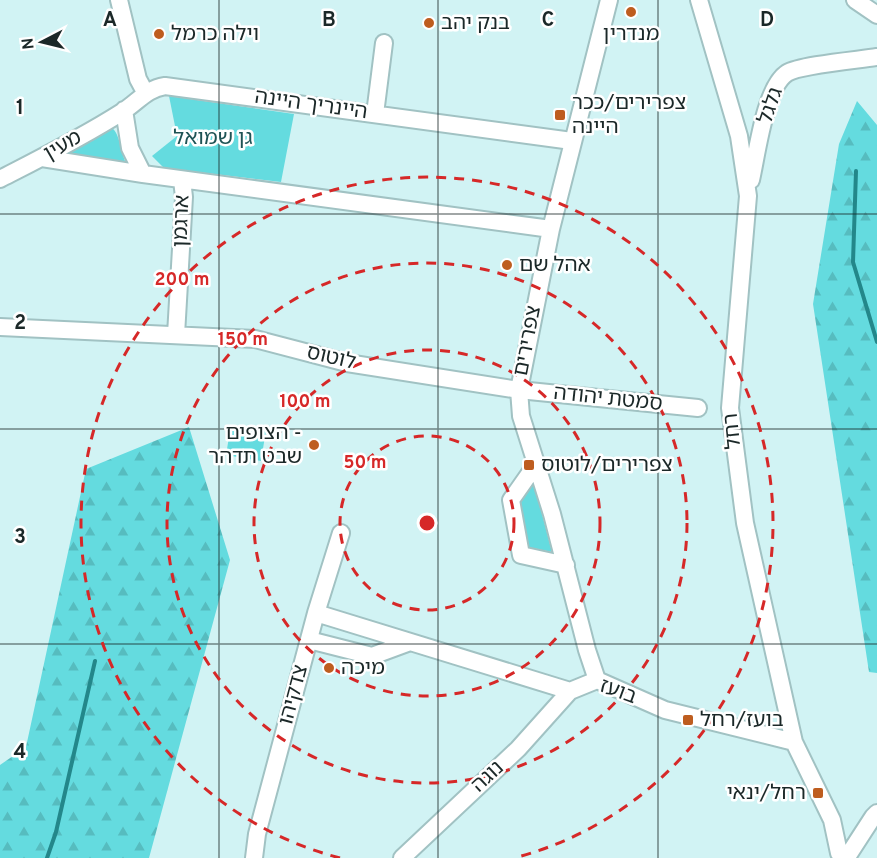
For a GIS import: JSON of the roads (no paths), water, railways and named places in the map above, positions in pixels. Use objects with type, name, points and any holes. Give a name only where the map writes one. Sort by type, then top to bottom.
[{"type":"street","points":[[119,0],[138,79],[146,92]]},
{"type":"street","name":"רחל","points":[[699,0],[739,136],[748,196],[730,408],[745,523],[794,742],[832,820],[843,856]]},
{"type":"street","points":[[855,0],[877,15]]},
{"type":"street","name":"צפרירים","points":[[597,680],[537,463],[521,416],[519,390],[551,229],[609,2]]},
{"type":"street","points":[[375,114],[384,43]]},
{"type":"street","name":"גלגל","points":[[748,196],[769,98],[782,77],[795,69],[877,57]]},
{"type":"street","name":"היינריך היינה","points":[[124,110],[146,92],[158,87],[177,87],[572,141]]},
{"type":"street","points":[[124,110],[130,148],[143,174]]},
{"type":"street","name":"מעין","points":[[0,179],[42,158],[124,110]]},
{"type":"street","points":[[42,158],[182,180],[551,229]]},
{"type":"street","name":"ארגמן","points":[[176,334],[184,196],[182,180]]},
{"type":"street","name":"לוטוס","points":[[0,327],[255,339],[347,363],[519,390]]},
{"type":"street","name":"סמטת יהודה","points":[[519,390],[698,408]]},
{"type":"street","points":[[537,463],[511,500],[521,555],[566,565]]},
{"type":"street","name":"צדקיהו","points":[[254,858],[257,834],[309,639],[341,533]]},
{"type":"street","name":"בועז","points":[[316,613],[570,691],[597,680],[665,710],[794,742]]},
{"type":"street","points":[[309,639],[372,656],[410,642]]},
{"type":"street","name":"נוגה","points":[[402,858],[518,749],[570,691]]},
{"type":"street","points":[[843,856],[877,813]]},
{"type":"waterway","points":[[856,171],[853,262],[877,342]]},
{"type":"waterway","points":[[47,858],[56,832],[95,661]]},
{"type":"place","name":"מנדרין","points":[[631,12]]},
{"type":"place","name":"בנק יהב","points":[[429,23]]},
{"type":"place","name":"וילה כרמל","points":[[159,34]]},
{"type":"place","name":"צפרירים/ככר היינה","points":[[560,115]]},
{"type":"place","name":"אהל שם","points":[[507,265]]},
{"type":"place","name":"הצופים - שבט תדהר","points":[[314,445]]},
{"type":"place","name":"צפרירים/לוטוס","points":[[529,465]]},
{"type":"place","name":"מיכה","points":[[329,668]]},
{"type":"place","name":"בועז/רחל","points":[[688,720]]},
{"type":"place","name":"רחל/ינאי","points":[[818,793]]},
{"type":"park label","name":"גן שמואל","points":[[213,138]]}]
